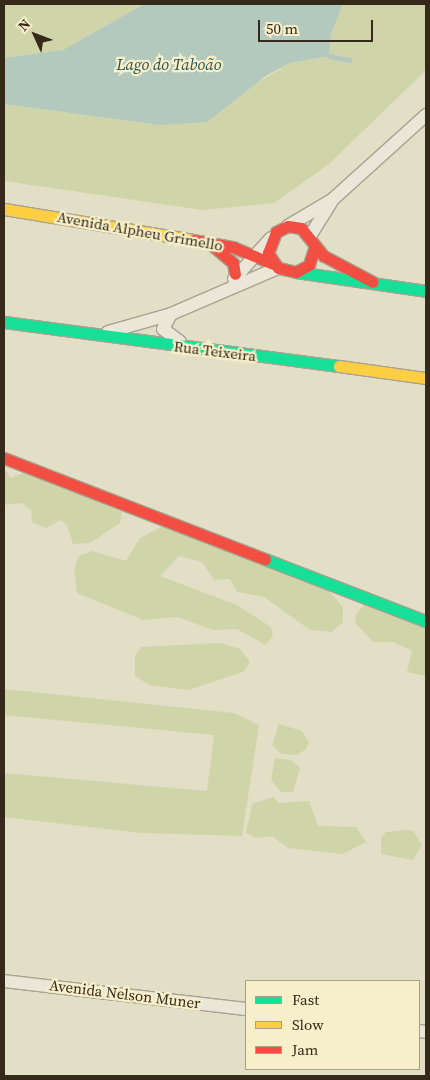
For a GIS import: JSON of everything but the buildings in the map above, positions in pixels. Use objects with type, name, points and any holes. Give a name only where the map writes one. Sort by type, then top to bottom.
[{"type":"street","points":[[233,280],[253,255],[271,238],[332,200],[426,115]]},
{"type":"street","points":[[296,272],[309,265],[312,241],[332,200]]},
{"type":"street","name":"Avenida Alpheu Grimello","points":[[4,209],[213,246],[253,255],[275,266]]},
{"type":"street","points":[[288,226],[312,241],[348,272],[373,282]]},
{"type":"street","points":[[271,238],[268,249],[275,266]]},
{"type":"street","points":[[213,246],[233,263],[233,280]]},
{"type":"street","points":[[92,334],[133,328],[171,314],[233,280],[275,266],[338,282],[373,282],[426,290]]},
{"type":"street","points":[[171,314],[163,329],[191,348]]},
{"type":"street","name":"Rua Teixeira","points":[[4,322],[426,378]]},
{"type":"street","points":[[4,458],[426,621]]},
{"type":"street","name":"Avenida Nelson Muner","points":[[4,981],[245,1009]]},
{"type":"green space","points":[[4,4],[144,4],[63,50],[4,58]]},
{"type":"green space","points":[[343,4],[426,4],[426,70],[329,164],[274,203],[203,210],[4,181],[4,104],[159,125],[237,95],[290,63],[329,56],[331,34]]},
{"type":"green space","points":[[4,469],[11,478],[26,472],[122,512],[120,523],[90,543],[73,544],[67,525],[60,520],[46,528],[32,522],[31,510],[22,503],[4,505]]},
{"type":"green space","points":[[163,526],[329,591],[343,607],[343,622],[332,632],[310,630],[264,597],[237,592],[230,579],[214,580],[202,562],[179,556],[160,576],[237,605],[271,627],[273,635],[266,645],[237,629],[213,630],[177,617],[143,620],[77,593],[74,569],[79,556],[92,551],[126,561],[140,538]]},
{"type":"green space","points":[[364,604],[426,629],[426,676],[407,672],[412,651],[394,642],[373,642],[356,624],[355,616]]},
{"type":"green space","points":[[220,643],[240,649],[250,662],[243,672],[189,690],[149,685],[135,676],[135,656],[141,647]]},
{"type":"green space","points":[[4,689],[234,713],[259,725],[242,836],[141,833],[4,817],[4,773],[207,791],[214,735],[4,715]]},
{"type":"green space","points":[[279,724],[302,731],[309,742],[306,749],[297,755],[281,754],[272,745]]},
{"type":"green space","points":[[275,758],[291,760],[300,768],[293,792],[281,792],[271,780]]},
{"type":"green space","points":[[273,797],[279,803],[309,801],[318,826],[356,827],[366,842],[343,854],[288,848],[272,836],[256,838],[246,833],[252,804]]},
{"type":"green space","points":[[413,831],[422,845],[413,860],[381,854],[381,838],[386,832]]},
{"type":"water","name":"Lago do Taboão","points":[[144,4],[343,4],[331,34],[329,56],[290,63],[267,75],[207,122],[159,125],[4,104],[4,58],[63,50]]},
{"type":"waterway","points":[[329,56],[350,60]]},
{"type":"traffic: fast","points":[[296,272],[426,291]]},
{"type":"traffic: fast","points":[[4,322],[339,366]]},
{"type":"traffic: fast","points":[[265,559],[426,621]]},
{"type":"traffic: slow","points":[[4,209],[193,240]]},
{"type":"traffic: slow","points":[[339,366],[426,378]]},
{"type":"traffic: jam","points":[[315,246],[309,265],[296,272],[278,268],[268,253],[276,232],[288,226],[301,228],[324,256],[373,282]]},
{"type":"traffic: jam","points":[[193,240],[233,247],[273,264]]},
{"type":"traffic: jam","points":[[213,246],[233,263],[235,274]]},
{"type":"traffic: jam","points":[[4,458],[265,559]]}]
